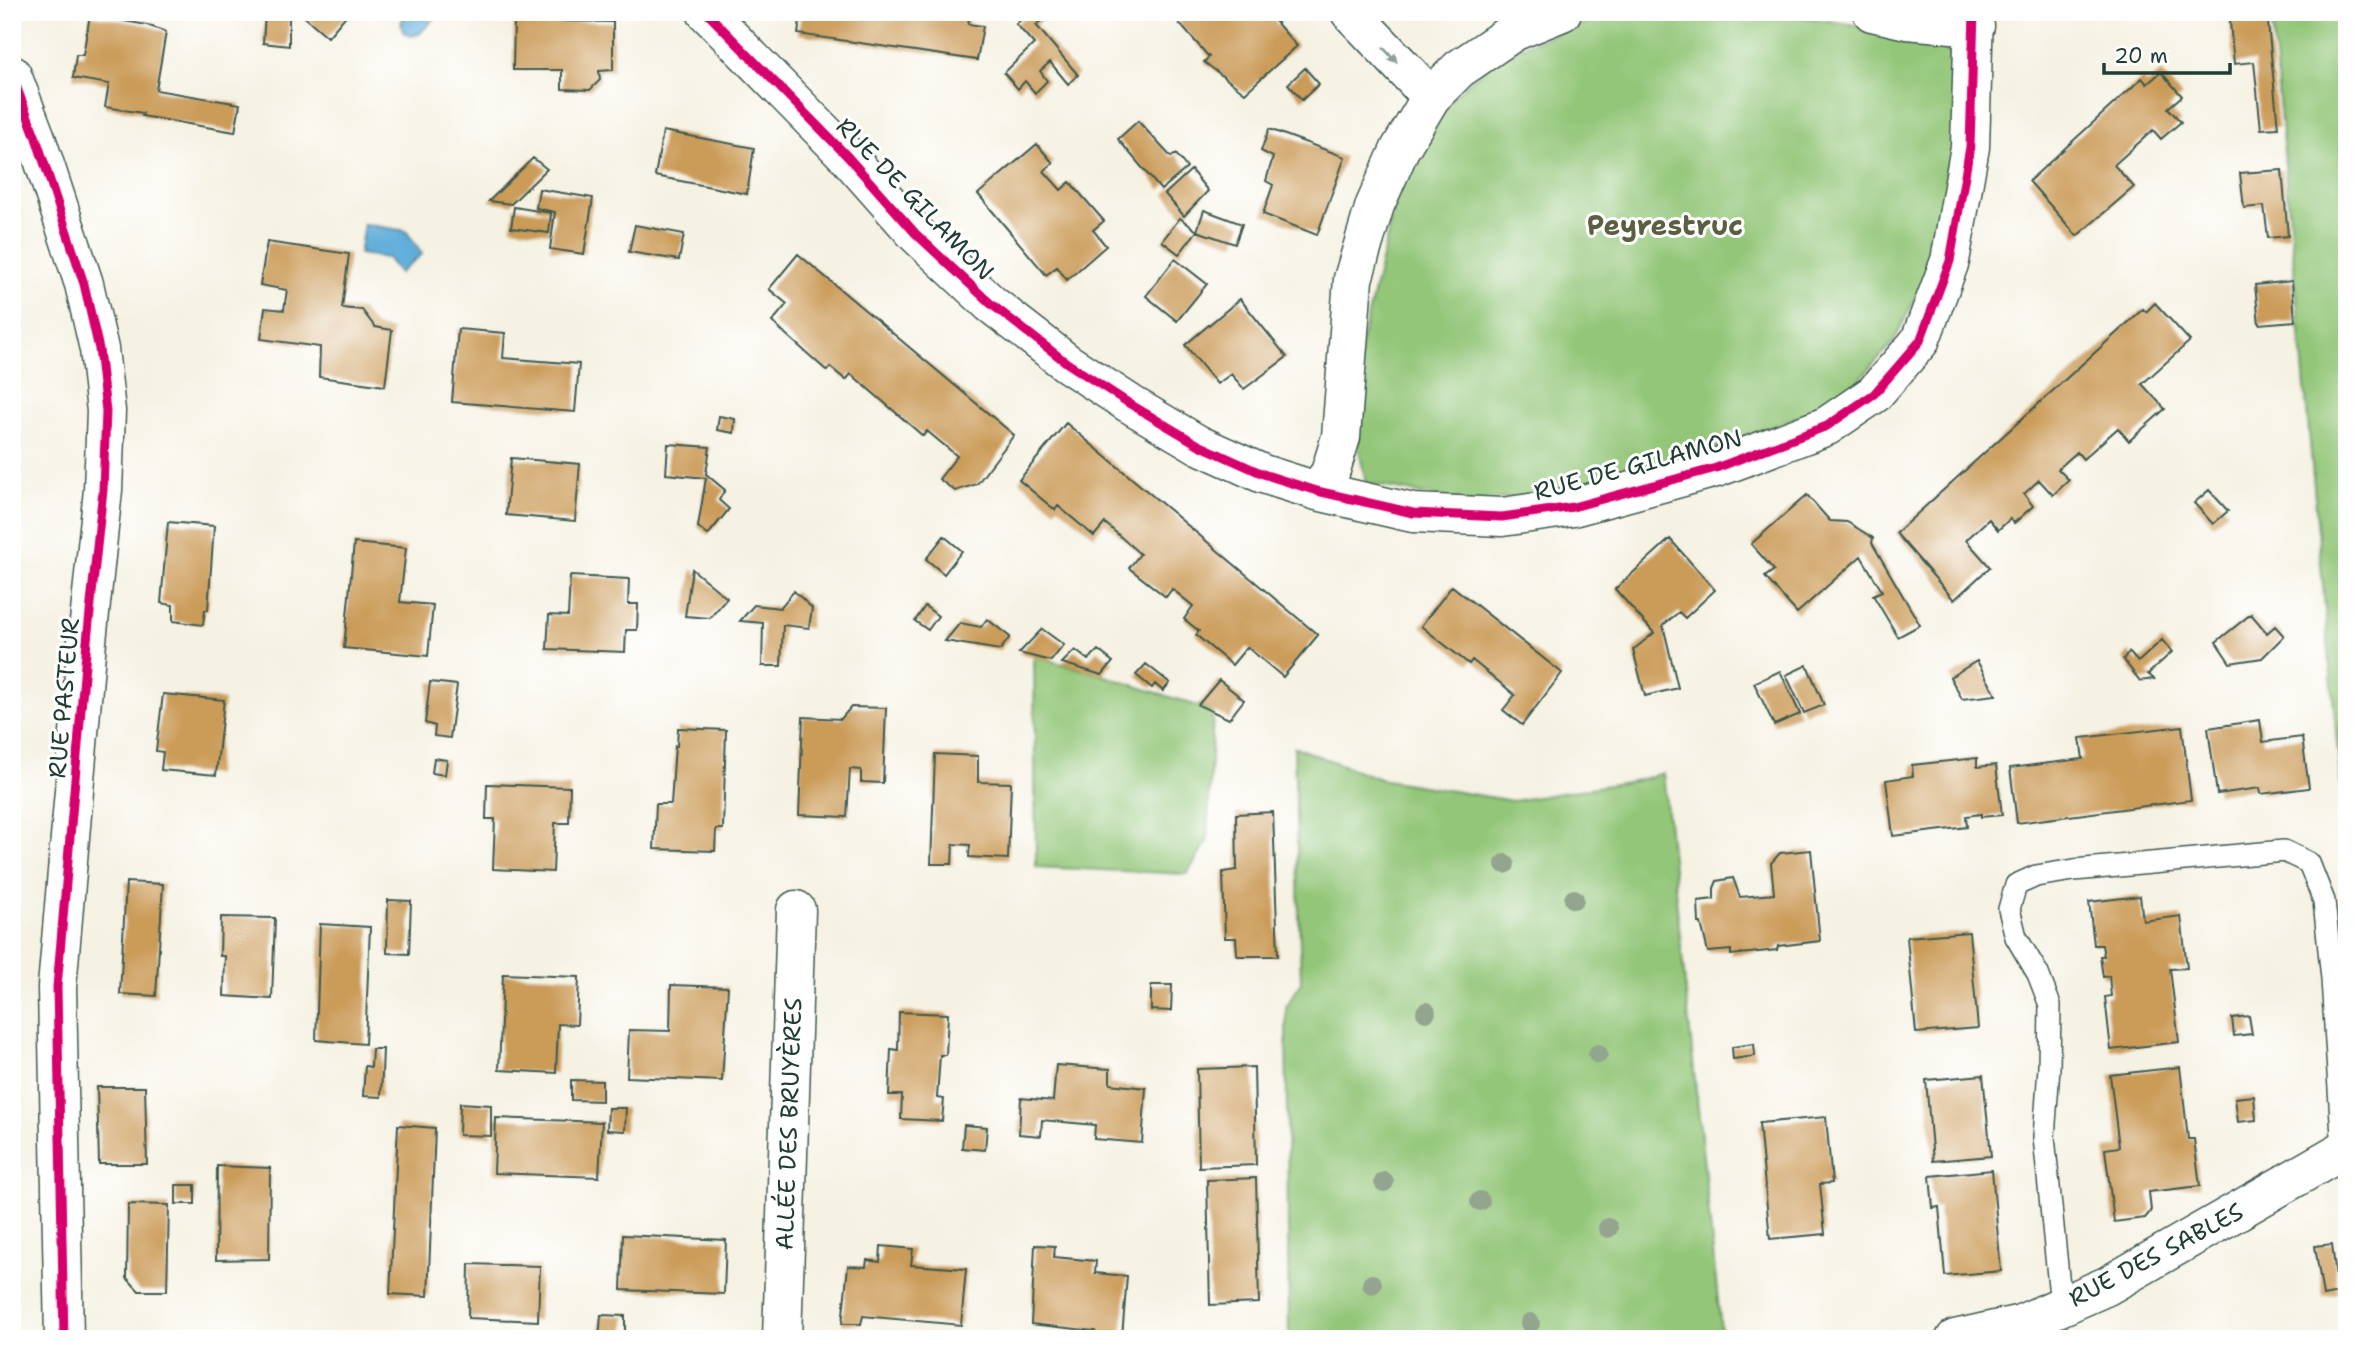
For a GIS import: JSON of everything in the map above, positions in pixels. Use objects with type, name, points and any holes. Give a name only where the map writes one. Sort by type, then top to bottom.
[{"type":"street","name":"RUE DE GILAMON","points":[[706,12],[847,156],[916,234],[991,304],[1067,363],[1130,404],[1199,445],[1263,474],[1317,491],[1413,513],[1502,517],[1573,507],[1716,468],[1827,426],[1874,394],[1920,341],[1950,261],[1970,147],[1974,19]]},
{"type":"street","points":[[1350,12],[1431,97]]},
{"type":"street","points":[[1317,491],[1330,472],[1341,437],[1353,279],[1375,205],[1400,149],[1431,97],[1505,22],[1562,12]]},
{"type":"street","points":[[1872,12],[1907,20],[1974,19]]},
{"type":"street","name":"RUE PASTEUR","points":[[12,75],[36,138],[84,284],[99,349],[106,411],[103,490],[57,987],[64,1339]]},
{"type":"street","name":"ALLÉE DES BRUYÈRES","points":[[782,1339],[796,910]]},
{"type":"street","name":"RUE DES SABLES","points":[[1955,1339],[2021,1324],[2107,1286],[2345,1150]]},
{"type":"lane","points":[[2061,1307],[2044,1137],[2050,1005],[2038,974],[2016,937],[2009,909],[2016,885],[2036,876],[2074,870],[2284,851],[2309,863],[2324,901],[2345,1150]]},
{"type":"green space","points":[[1641,12],[1772,12],[1934,37],[1958,62],[1956,166],[1932,264],[1894,341],[1844,397],[1767,429],[1672,462],[1554,492],[1469,503],[1366,483],[1356,435],[1360,349],[1398,191],[1445,104],[1501,54],[1606,15]]},
{"type":"green space","points":[[2271,12],[2347,12],[2347,852]]},
{"type":"green space","points":[[1034,656],[1213,711],[1207,842],[1187,874],[1036,867]]},
{"type":"green space","points":[[1294,747],[1380,779],[1513,801],[1639,780],[1663,773],[1722,1339],[1289,1339],[1286,1007],[1301,982]]},
{"type":"water","points":[[408,12],[441,12],[419,34],[411,36],[403,32],[401,23]]},
{"type":"water","points":[[364,224],[406,231],[422,254],[399,273],[387,258],[359,254]]},
{"type":"building","points":[[265,12],[289,12],[289,46],[263,43]]},
{"type":"building","points":[[299,12],[349,12],[328,37]]},
{"type":"building","points":[[801,12],[970,12],[968,24],[983,26],[977,60],[798,34]]},
{"type":"building","points":[[1030,12],[1045,12],[1047,15],[1036,25],[1078,75],[1068,84],[1050,62],[1040,71],[1047,81],[1035,93],[1025,81],[1018,89],[1004,73],[1034,44],[1016,24]]},
{"type":"building","points":[[1190,12],[1267,12],[1297,46],[1245,93],[1204,62],[1209,57],[1179,23]]},
{"type":"building","points":[[2229,12],[2267,12],[2278,128],[2261,129],[2254,62],[2234,64]]},
{"type":"building","points":[[90,15],[147,25],[166,32],[156,90],[240,104],[235,132],[105,107],[109,84],[73,78],[76,55],[83,55]]},
{"type":"building","points":[[514,20],[613,22],[613,70],[599,71],[600,80],[590,90],[562,89],[562,70],[513,70]]},
{"type":"building","points":[[1305,68],[1319,84],[1302,100],[1288,84]]},
{"type":"building","points":[[2161,72],[2182,96],[2168,108],[2181,122],[2161,139],[2153,130],[2114,165],[2134,187],[2077,236],[2029,181],[2142,78],[2147,84]]},
{"type":"building","points":[[1138,121],[1171,157],[1176,154],[1187,168],[1161,190],[1118,139]]},
{"type":"building","points":[[1269,129],[1345,157],[1317,235],[1263,214],[1273,185],[1266,181],[1273,157],[1261,151]]},
{"type":"building","points":[[663,131],[754,148],[747,194],[655,176]]},
{"type":"building","points":[[1037,144],[1053,163],[1044,171],[1061,190],[1070,182],[1104,221],[1093,230],[1106,246],[1067,280],[1057,267],[1046,275],[978,194]]},
{"type":"building","points":[[533,158],[547,169],[511,204],[489,201]]},
{"type":"building","points":[[1191,170],[1208,191],[1184,216],[1165,194]]},
{"type":"building","points":[[2282,170],[2288,236],[2268,238],[2264,206],[2244,208],[2240,173]]},
{"type":"building","points":[[539,189],[593,198],[584,254],[550,249],[555,212],[536,208]]},
{"type":"building","points":[[514,207],[551,213],[549,233],[511,228]]},
{"type":"building","points":[[1204,210],[1242,224],[1235,244],[1197,231]]},
{"type":"building","points":[[1180,218],[1197,231],[1179,254],[1162,241]]},
{"type":"building","points":[[635,225],[684,234],[679,260],[629,252]]},
{"type":"building","points":[[267,242],[349,254],[342,308],[362,310],[375,327],[392,330],[385,386],[319,377],[320,347],[261,339],[265,308],[284,310],[287,290],[260,285]]},
{"type":"building","points":[[798,254],[1014,435],[977,484],[955,491],[939,479],[957,456],[927,431],[923,436],[851,374],[846,380],[830,367],[827,371],[772,322],[787,304],[769,289]]},
{"type":"building","points":[[1175,259],[1207,284],[1177,321],[1146,296]]},
{"type":"building","points":[[2292,281],[2295,321],[2259,324],[2255,285]]},
{"type":"building","points":[[1240,299],[1287,357],[1244,389],[1231,374],[1217,384],[1185,345]]},
{"type":"building","points":[[2155,303],[2190,341],[2142,384],[2165,409],[2129,441],[2118,428],[2083,459],[2077,452],[2058,469],[2069,480],[2053,495],[2039,480],[2024,494],[2033,506],[2014,523],[2010,519],[1998,530],[1989,519],[1966,540],[1990,567],[1954,600],[1896,533],[2143,309],[2146,312]]},
{"type":"building","points":[[458,329],[505,333],[503,358],[579,364],[575,412],[452,402]]},
{"type":"building","points":[[719,416],[735,419],[734,433],[717,430]]},
{"type":"building","points":[[1066,423],[1318,635],[1283,677],[1247,647],[1232,665],[1196,635],[1199,631],[1184,619],[1193,606],[1172,589],[1166,597],[1129,568],[1140,554],[1105,523],[1094,536],[1058,506],[1055,510],[1019,480]]},
{"type":"building","points":[[668,444],[710,447],[706,474],[725,490],[719,500],[729,509],[708,535],[698,527],[706,478],[666,474]]},
{"type":"building","points":[[511,458],[580,464],[575,521],[506,515]]},
{"type":"building","points":[[2209,490],[2228,511],[2213,524],[2194,503]]},
{"type":"building","points":[[1807,495],[1830,521],[1847,522],[1873,538],[1872,543],[1920,625],[1898,637],[1873,595],[1882,591],[1861,556],[1797,613],[1765,577],[1774,570],[1751,544]]},
{"type":"building","points":[[12,522],[17,523],[14,551],[12,551]]},
{"type":"building","points":[[168,522],[214,526],[208,610],[205,610],[203,625],[173,621],[173,605],[161,603]]},
{"type":"building","points":[[944,536],[962,551],[944,574],[926,559]]},
{"type":"building","points":[[1670,539],[1715,590],[1685,618],[1679,612],[1663,625],[1678,688],[1645,696],[1633,650],[1654,633],[1615,589]]},
{"type":"building","points":[[354,543],[406,548],[400,602],[433,605],[428,656],[344,648]]},
{"type":"building","points":[[692,569],[727,598],[710,618],[685,616]]},
{"type":"building","points":[[570,576],[629,579],[628,604],[638,604],[637,630],[626,630],[625,652],[547,649],[549,615],[568,616]]},
{"type":"building","points":[[1452,586],[1562,673],[1522,725],[1503,710],[1515,695],[1472,660],[1469,664],[1421,626]]},
{"type":"building","points":[[794,591],[812,608],[809,628],[783,625],[781,666],[762,666],[763,623],[740,621],[754,605],[780,608]]},
{"type":"building","points":[[925,606],[938,616],[928,630],[915,621]]},
{"type":"building","points":[[2251,614],[2267,633],[2275,626],[2284,636],[2262,658],[2230,663],[2216,642]]},
{"type":"building","points":[[987,619],[1010,637],[1000,650],[945,641],[960,623],[981,627]]},
{"type":"building","points":[[1042,629],[1064,645],[1051,661],[1019,653]]},
{"type":"building","points":[[2162,640],[2172,652],[2148,674],[2154,679],[2140,681],[2123,659],[2129,652],[2138,662]]},
{"type":"building","points":[[1075,650],[1088,660],[1098,650],[1113,662],[1102,675],[1062,663]]},
{"type":"building","points":[[1977,661],[1996,695],[1962,699],[1950,677]]},
{"type":"building","points":[[1146,664],[1170,683],[1163,691],[1155,684],[1152,688],[1136,675]]},
{"type":"building","points":[[1807,665],[1824,705],[1804,713],[1786,675]]},
{"type":"building","points":[[1780,671],[1800,714],[1774,725],[1754,683]]},
{"type":"building","points":[[1219,680],[1244,700],[1229,719],[1198,705]]},
{"type":"building","points":[[430,682],[457,685],[450,738],[434,736],[435,726],[425,723]]},
{"type":"building","points":[[163,694],[224,700],[216,775],[161,770],[163,752],[156,751]]},
{"type":"building","points":[[851,707],[886,708],[883,783],[861,782],[861,770],[850,769],[847,817],[799,815],[803,717],[841,719]]},
{"type":"building","points":[[2260,720],[2263,742],[2302,737],[2309,788],[2261,794],[2260,788],[2217,794],[2208,728]]},
{"type":"building","points":[[2182,726],[2191,800],[2017,823],[2010,768],[2083,759],[2080,738]]},
{"type":"building","points":[[678,728],[726,730],[723,829],[716,829],[715,851],[654,849],[656,804],[671,804]]},
{"type":"building","points":[[935,754],[978,756],[978,782],[1011,783],[1008,859],[969,857],[970,845],[953,844],[952,864],[931,864]]},
{"type":"building","points":[[434,758],[447,760],[445,775],[432,773]]},
{"type":"building","points":[[1977,758],[1977,767],[1996,765],[2002,815],[1966,816],[1967,827],[1893,836],[1886,780],[1913,776],[1912,765]]},
{"type":"building","points":[[487,784],[570,787],[569,823],[555,823],[553,872],[493,869],[495,819],[486,819]]},
{"type":"building","points":[[1273,812],[1278,956],[1237,956],[1236,938],[1225,938],[1223,872],[1237,870],[1236,814]]},
{"type":"building","points":[[1811,850],[1820,941],[1778,946],[1777,950],[1731,955],[1731,950],[1708,952],[1699,923],[1698,901],[1714,899],[1717,881],[1733,878],[1740,897],[1774,894],[1771,863],[1780,853]]},
{"type":"building","points":[[126,882],[163,884],[156,996],[120,994]]},
{"type":"building","points":[[2140,896],[2143,921],[2181,916],[2187,968],[2170,969],[2179,1042],[2111,1050],[2105,997],[2111,996],[2109,976],[2103,977],[2100,956],[2104,956],[2102,945],[2094,945],[2089,902]]},
{"type":"building","points":[[388,900],[411,901],[409,954],[387,953]]},
{"type":"building","points":[[221,917],[275,918],[272,999],[224,996],[225,956],[220,956]]},
{"type":"building","points":[[320,924],[370,927],[365,1044],[316,1040]]},
{"type":"building","points":[[1969,932],[1978,1028],[1916,1033],[1907,937]]},
{"type":"building","points":[[503,974],[579,977],[577,1025],[558,1024],[556,1073],[499,1070]]},
{"type":"building","points":[[671,985],[728,987],[722,1081],[627,1077],[629,1030],[670,1031]]},
{"type":"building","points":[[1151,985],[1172,985],[1171,1011],[1151,1010]]},
{"type":"building","points":[[899,1012],[948,1014],[946,1055],[940,1055],[937,1098],[944,1099],[942,1121],[901,1119],[902,1095],[889,1095],[891,1049],[898,1050]]},
{"type":"building","points":[[2249,1016],[2252,1034],[2234,1036],[2232,1018]]},
{"type":"building","points":[[1754,1044],[1755,1056],[1733,1059],[1732,1047]]},
{"type":"building","points":[[372,1049],[383,1049],[381,1097],[363,1096],[365,1066],[371,1067]]},
{"type":"building","points":[[1056,1065],[1110,1069],[1110,1084],[1146,1088],[1142,1143],[1094,1139],[1095,1125],[1042,1120],[1041,1136],[1019,1134],[1021,1098],[1053,1101]]},
{"type":"building","points":[[1254,1067],[1256,1165],[1199,1167],[1197,1069]]},
{"type":"building","points":[[2180,1067],[2188,1139],[2194,1139],[2200,1186],[2149,1192],[2151,1211],[2145,1218],[2114,1222],[2105,1149],[2119,1147],[2110,1075]]},
{"type":"building","points":[[1983,1075],[1991,1156],[1933,1161],[1926,1080]]},
{"type":"building","points":[[571,1080],[602,1081],[602,1101],[571,1100]]},
{"type":"building","points":[[97,1087],[145,1087],[147,1164],[99,1164]]},
{"type":"building","points":[[2254,1096],[2256,1120],[2238,1122],[2235,1098]]},
{"type":"building","points":[[460,1103],[491,1105],[491,1136],[459,1135]]},
{"type":"building","points":[[608,1108],[626,1108],[625,1131],[607,1130]]},
{"type":"building","points":[[1826,1117],[1832,1183],[1820,1184],[1825,1234],[1770,1239],[1759,1123]]},
{"type":"building","points":[[496,1118],[602,1122],[599,1177],[494,1173]]},
{"type":"building","points":[[398,1125],[435,1128],[428,1296],[390,1294]]},
{"type":"building","points":[[964,1125],[987,1127],[985,1150],[962,1148]]},
{"type":"building","points":[[217,1166],[270,1168],[269,1259],[216,1260]]},
{"type":"building","points":[[1992,1170],[2001,1271],[1945,1276],[1939,1207],[1933,1208],[1930,1176]]},
{"type":"building","points":[[1256,1178],[1259,1303],[1210,1305],[1207,1180]]},
{"type":"building","points":[[176,1185],[195,1185],[195,1204],[176,1204]]},
{"type":"building","points":[[128,1204],[169,1205],[167,1291],[139,1291],[127,1278]]},
{"type":"building","points":[[623,1235],[726,1240],[724,1294],[621,1290]]},
{"type":"building","points":[[2332,1244],[2338,1293],[2323,1296],[2315,1246]]},
{"type":"building","points":[[1035,1245],[1055,1246],[1054,1257],[1096,1261],[1095,1273],[1127,1276],[1122,1337],[1094,1335],[1095,1331],[1031,1324]]},
{"type":"building","points":[[881,1246],[913,1249],[911,1265],[966,1269],[961,1325],[863,1316],[861,1324],[842,1324],[848,1266],[866,1267],[867,1260],[880,1262]]},
{"type":"building","points":[[469,1264],[540,1266],[538,1321],[468,1318]]},
{"type":"building","points":[[601,1315],[625,1316],[625,1339],[599,1339]]},
{"type":"cycle path","points":[[706,12],[847,156],[916,234],[991,304],[1067,363],[1130,404],[1199,445],[1263,474],[1317,491],[1413,513],[1502,517],[1573,507],[1716,468],[1827,426],[1874,394],[1920,341],[1950,261],[1970,147],[1974,12]]},
{"type":"cycle path","points":[[12,75],[36,138],[84,284],[99,349],[106,411],[103,490],[57,987],[64,1339]]},
{"type":"district","name":"Peyrestruc","points":[[1665,225]]}]
